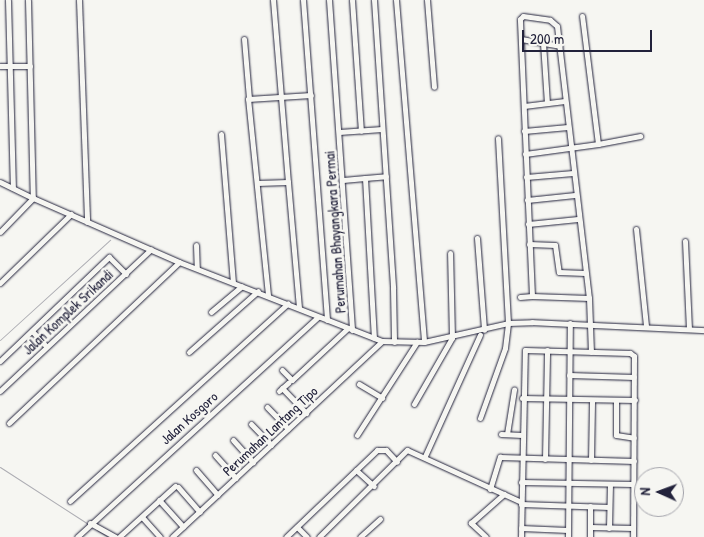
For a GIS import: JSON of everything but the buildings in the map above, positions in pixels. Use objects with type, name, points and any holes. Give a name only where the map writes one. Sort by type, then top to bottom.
[{"type":"street","points":[[8,0],[13,188]]},
{"type":"street","points":[[0,232],[33,198],[28,0]]},
{"type":"street","points":[[78,0],[87,222]]},
{"type":"street","points":[[273,0],[299,308]]},
{"type":"street","points":[[303,0],[327,320]]},
{"type":"street","name":"Perumahan Bhayangkara Permai","points":[[329,0],[344,180],[350,329]]},
{"type":"street","points":[[352,0],[361,131]]},
{"type":"street","points":[[374,0],[386,176],[394,342]]},
{"type":"street","points":[[396,0],[424,342]]},
{"type":"street","points":[[427,0],[434,87]]},
{"type":"street","points":[[582,16],[598,144]]},
{"type":"street","points":[[532,296],[521,17],[550,20],[556,23],[575,195],[586,274],[591,352]]},
{"type":"street","points":[[244,39],[268,295]]},
{"type":"street","points":[[521,39],[559,46]]},
{"type":"street","points":[[544,43],[547,103]]},
{"type":"street","points":[[0,66],[30,66]]},
{"type":"street","points":[[249,99],[311,95]]},
{"type":"street","points":[[524,106],[565,100]]},
{"type":"street","points":[[524,131],[568,127]]},
{"type":"street","points":[[339,132],[382,130]]},
{"type":"street","points":[[221,134],[233,283]]},
{"type":"street","points":[[525,154],[640,136]]},
{"type":"street","points":[[480,418],[505,348],[508,323],[498,138]]},
{"type":"street","points":[[526,177],[573,173]]},
{"type":"street","points":[[344,180],[386,176]]},
{"type":"street","points":[[365,178],[374,338]]},
{"type":"street","points":[[257,183],[288,182]]},
{"type":"street","points":[[0,190],[2,183],[179,262],[258,291],[318,317],[382,341],[424,342],[482,333],[508,323],[646,325],[704,330]]},
{"type":"street","points":[[527,200],[575,195]]},
{"type":"street","points":[[0,283],[71,214]]},
{"type":"street","points":[[528,224],[578,219]]},
{"type":"street","points":[[636,228],[646,325]]},
{"type":"street","points":[[424,456],[482,333],[477,238]]},
{"type":"street","points":[[685,241],[689,328]]},
{"type":"street","points":[[529,244],[554,245],[558,272],[586,274]]},
{"type":"street","points":[[196,245],[197,268]]},
{"type":"street","name":"Jalan Komplek Srikandi","points":[[0,391],[151,249]]},
{"type":"street","points":[[414,404],[452,338],[450,253]]},
{"type":"street","points":[[0,361],[109,257],[126,274]]},
{"type":"street","points":[[9,423],[179,262]]},
{"type":"street","points":[[211,312],[242,286]]},
{"type":"street","points":[[189,352],[258,291]]},
{"type":"street","points":[[520,297],[588,298]]},
{"type":"street","points":[[70,501],[288,303]]},
{"type":"street","name":"Jalan Kosgoro","points":[[77,537],[89,524],[318,317]]},
{"type":"street","points":[[568,537],[570,323]]},
{"type":"street","points":[[282,370],[292,380],[350,329]]},
{"type":"street","points":[[32,331],[46,346]]},
{"type":"street","name":"Perumahan Lantang Tipo","points":[[172,537],[382,341]]},
{"type":"street","points":[[357,435],[417,342]]},
{"type":"street","points":[[545,459],[547,350]]},
{"type":"street","points":[[521,537],[524,351],[547,350],[633,354],[635,400],[633,537]]},
{"type":"street","points":[[569,375],[634,377]]},
{"type":"street","points":[[289,382],[281,390],[306,413]]},
{"type":"street","points":[[359,384],[382,398]]},
{"type":"street","points":[[514,390],[504,434],[522,435]]},
{"type":"street","points":[[522,398],[635,400]]},
{"type":"street","points":[[591,460],[592,400]]},
{"type":"street","points":[[616,400],[616,436],[634,438]]},
{"type":"street","points":[[267,407],[288,429]]},
{"type":"street","points":[[251,424],[271,445]]},
{"type":"street","points":[[233,440],[253,462]]},
{"type":"street","points":[[286,537],[380,448],[397,462]]},
{"type":"street","points":[[319,537],[374,486],[407,450],[424,456],[521,503],[609,507]]},
{"type":"street","points":[[215,454],[236,478]]},
{"type":"street","points":[[490,489],[498,458],[634,461]]},
{"type":"street","points":[[196,470],[218,495]]},
{"type":"street","points":[[356,470],[374,486]]},
{"type":"street","points":[[522,482],[633,484]]},
{"type":"street","points":[[609,528],[610,484]]},
{"type":"street","points":[[119,537],[176,487],[200,512]]},
{"type":"street","points":[[486,537],[472,523],[504,494]]},
{"type":"street","points":[[159,500],[183,527]]},
{"type":"street","points":[[590,506],[590,537]]},
{"type":"street","points":[[142,517],[160,537]]},
{"type":"street","points":[[360,537],[380,519]]},
{"type":"street","points":[[89,524],[115,537]]},
{"type":"street","points":[[297,527],[307,537]]},
{"type":"street","points":[[521,528],[568,530]]},
{"type":"street","points":[[590,528],[633,528]]},
{"type":"waterway","points":[[0,340],[110,240]]},
{"type":"waterway","points":[[0,467],[88,524]]},
{"type":"waterway","points":[[97,530],[108,537]]}]
